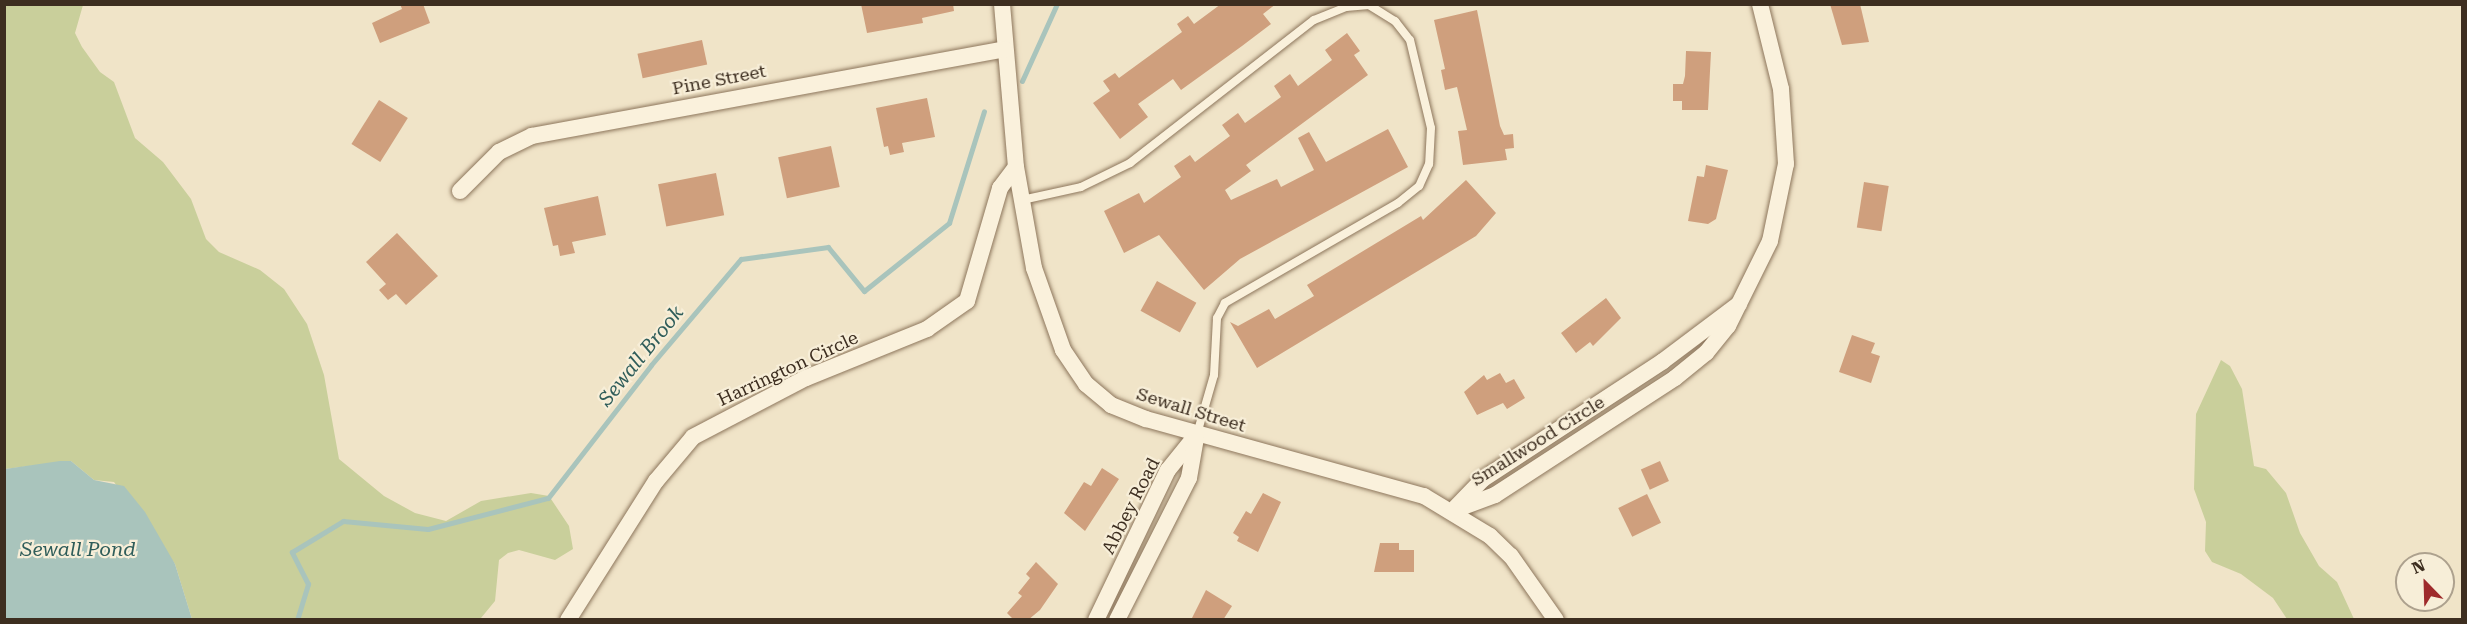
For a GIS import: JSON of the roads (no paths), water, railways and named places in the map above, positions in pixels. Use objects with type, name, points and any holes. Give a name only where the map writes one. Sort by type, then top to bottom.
[{"type":"street","name":"Sewall Street","points":[[1002,4],[1004,49],[1016,166],[1034,268],[1063,350],[1079,375],[1111,405],[1197,434],[1373,480],[1424,496],[1490,536],[1511,556],[1556,620]]},
{"type":"street","name":"Smallwood Circle","points":[[1452,511],[1495,495],[1675,378],[1718,340],[1739,304],[1770,241],[1786,164],[1781,89],[1760,4]]},
{"type":"street","name":"Pine Street","points":[[460,191],[499,152],[532,136],[1004,49]]},
{"type":"street","name":"Harrington Circle","points":[[568,620],[656,481],[693,437],[806,378],[927,329],[967,301],[1000,188],[1016,166]]},
{"type":"street","name":"Smallwood Circle","points":[[1452,511],[1483,479],[1663,361],[1739,304]]},
{"type":"street","name":"Abbey Road","points":[[1096,620],[1168,470],[1197,434]]},
{"type":"street","name":"Abbey Road","points":[[1118,620],[1189,478],[1197,434]]},
{"type":"lane","points":[[1022,200],[1081,187],[1131,163],[1314,20],[1346,7],[1369,5],[1395,21],[1410,40],[1431,128],[1429,164],[1419,186],[1398,203],[1225,303],[1217,318],[1214,375],[1197,434]]},
{"type":"lane","points":[[1663,361],[1675,378]]},
{"type":"lane","points":[[1148,513],[1168,521]]},
{"type":"lane","points":[[1111,591],[1129,601]]},
{"type":"water","name":"Sewall Pond","points":[[71,461],[94,480],[124,486],[145,512],[175,564],[192,619],[5,619],[5,469]]},
{"type":"waterway","name":"Sewall Brook","points":[[1022,81],[1057,4]]},
{"type":"waterway","name":"Sewall Brook","points":[[297,620],[308,584],[292,552],[343,521],[428,529],[548,498],[651,365],[741,259],[828,247],[864,291],[949,223],[984,111]]}]
